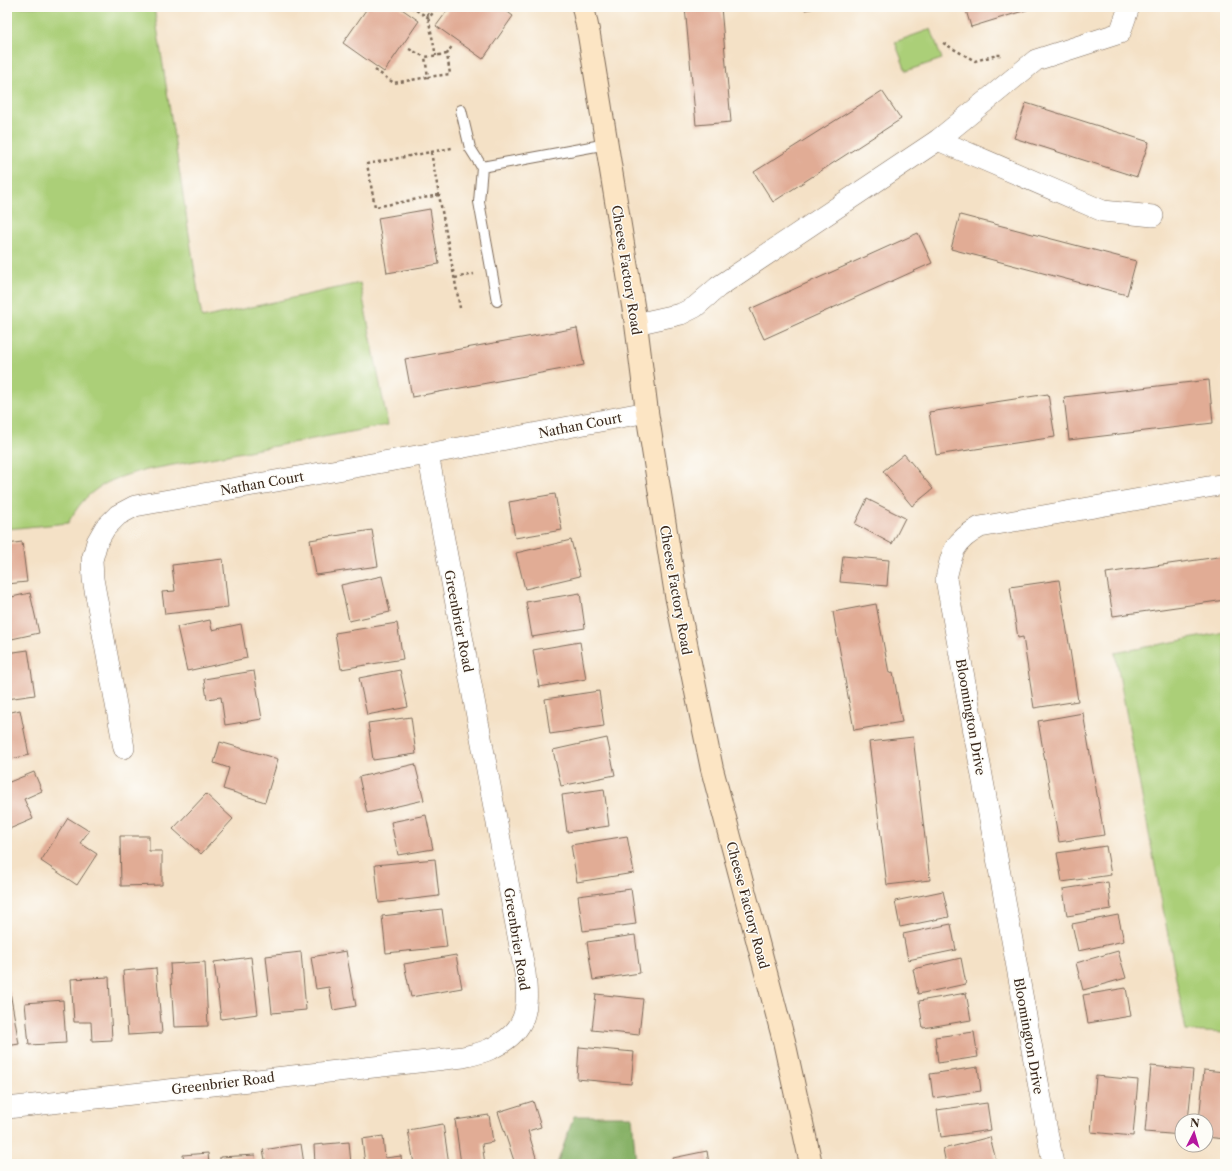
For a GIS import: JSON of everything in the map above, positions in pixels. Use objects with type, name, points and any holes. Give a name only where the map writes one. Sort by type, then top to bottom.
[{"type":"main road","name":"Cheese Factory Road","points":[[583,7],[589,35],[636,324],[647,412],[676,595],[712,769],[784,1041],[812,1164]]},
{"type":"street","points":[[636,324],[681,314],[695,307],[718,287],[938,140],[1036,60],[1120,33],[1129,7]]},
{"type":"street","points":[[938,140],[1103,211],[1153,216]]},
{"type":"street","name":"Nathan Court","points":[[124,748],[93,579],[92,560],[97,542],[105,528],[118,515],[135,506],[428,454],[647,412]]},
{"type":"street","name":"Greenbrier Road","points":[[7,1108],[463,1057],[489,1050],[508,1038],[520,1026],[525,1010],[527,992],[525,973],[428,454]]},
{"type":"street","name":"Bloomington Drive","points":[[1053,1164],[946,579],[950,560],[956,545],[966,534],[980,528],[1225,484]]},
{"type":"lane","points":[[461,110],[470,148],[482,167],[479,202],[497,301]]},
{"type":"lane","points":[[482,167],[607,144]]},
{"type":"path","points":[[411,7],[428,18]]},
{"type":"path","points":[[426,7],[436,56]]},
{"type":"path","points":[[428,18],[437,7]]},
{"type":"path","points":[[943,44],[975,61],[997,55],[1036,60]]},
{"type":"path","points":[[375,70],[394,83],[450,74],[447,54],[452,46]]},
{"type":"path","points":[[409,49],[425,58],[447,54]]},
{"type":"path","points":[[425,58],[428,77]]},
{"type":"path","points":[[439,195],[375,207],[367,164],[453,148]]},
{"type":"path","points":[[431,152],[460,308]]},
{"type":"green space","points":[[7,7],[154,7],[202,318],[360,283],[388,425],[129,474],[107,483],[90,494],[82,502],[68,523],[7,529]]},
{"type":"green space","points":[[931,29],[942,59],[906,71],[895,42]]},
{"type":"green space","points":[[1225,632],[1225,1033],[1186,1031],[1115,653]]},
{"type":"green space","points":[[574,1116],[632,1116],[636,1164],[557,1164]]},
{"type":"building","points":[[368,7],[399,7],[419,21],[384,72],[343,43]]},
{"type":"building","points":[[450,7],[501,7],[513,16],[483,59],[436,26]]},
{"type":"building","points":[[685,7],[721,7],[731,122],[696,125]]},
{"type":"building","points":[[804,7],[816,7],[816,8],[805,10]]},
{"type":"building","points":[[965,7],[1036,7],[971,27]]},
{"type":"building","points":[[882,91],[901,119],[773,202],[754,172]]},
{"type":"building","points":[[1026,103],[1149,142],[1137,177],[1014,138]]},
{"type":"building","points":[[430,209],[439,264],[387,273],[378,218]]},
{"type":"building","points":[[960,215],[1136,261],[1127,295],[951,249]]},
{"type":"building","points":[[918,233],[932,263],[764,339],[750,309]]},
{"type":"building","points":[[577,328],[584,365],[412,397],[405,359]]},
{"type":"building","points":[[1209,380],[1213,423],[1069,440],[1064,397]]},
{"type":"building","points":[[1048,394],[1055,437],[936,455],[929,412]]},
{"type":"building","points":[[904,454],[933,489],[912,506],[883,471]]},
{"type":"building","points":[[555,494],[562,530],[515,538],[509,502]]},
{"type":"building","points":[[867,499],[905,518],[892,544],[855,524]]},
{"type":"building","points":[[372,530],[378,566],[316,575],[310,540]]},
{"type":"building","points":[[571,540],[580,576],[525,589],[516,553]]},
{"type":"building","points":[[22,542],[27,582],[7,584],[7,544]]},
{"type":"building","points":[[843,556],[889,560],[887,586],[840,582]]},
{"type":"building","points":[[1225,556],[1225,600],[1113,616],[1106,573]]},
{"type":"building","points":[[223,559],[228,607],[165,614],[162,592],[175,591],[172,565]]},
{"type":"building","points":[[382,576],[390,612],[349,621],[341,585]]},
{"type":"building","points":[[1059,580],[1078,701],[1034,708],[1023,637],[1018,638],[1010,587]]},
{"type":"building","points":[[30,593],[39,633],[7,640],[7,598]]},
{"type":"building","points":[[580,593],[585,628],[532,637],[526,602]]},
{"type":"building","points":[[876,604],[889,673],[893,672],[902,722],[854,730],[833,612]]},
{"type":"building","points":[[210,620],[212,630],[241,624],[247,658],[187,671],[177,627]]},
{"type":"building","points":[[397,623],[403,659],[341,669],[335,633]]},
{"type":"building","points":[[580,642],[586,679],[539,687],[533,650]]},
{"type":"building","points":[[28,650],[35,695],[7,699],[7,653]]},
{"type":"building","points":[[400,670],[408,707],[367,715],[359,678]]},
{"type":"building","points":[[254,671],[262,719],[225,725],[221,697],[207,699],[204,679]]},
{"type":"building","points":[[599,691],[604,726],[550,734],[545,699]]},
{"type":"building","points":[[20,710],[29,755],[7,760],[7,713]]},
{"type":"building","points":[[1083,713],[1104,835],[1059,842],[1038,721]]},
{"type":"building","points":[[411,717],[416,754],[373,760],[368,723]]},
{"type":"building","points":[[913,737],[930,880],[887,885],[869,742]]},
{"type":"building","points":[[607,738],[615,775],[561,786],[553,750]]},
{"type":"building","points":[[220,742],[278,759],[265,802],[223,789],[229,768],[214,763]]},
{"type":"building","points":[[415,764],[424,800],[367,813],[359,777]]},
{"type":"building","points":[[34,772],[42,791],[24,799],[33,819],[7,830],[7,783]]},
{"type":"building","points":[[604,789],[609,826],[567,832],[562,795]]},
{"type":"building","points":[[206,794],[233,819],[201,854],[173,829]]},
{"type":"building","points":[[426,815],[433,849],[398,855],[391,822]]},
{"type":"building","points":[[68,818],[89,831],[80,843],[97,854],[77,885],[41,861]]},
{"type":"building","points":[[120,836],[149,836],[149,851],[162,851],[162,885],[121,886]]},
{"type":"building","points":[[627,836],[634,873],[577,882],[571,845]]},
{"type":"building","points":[[1106,846],[1111,875],[1062,882],[1057,853]]},
{"type":"building","points":[[435,859],[439,896],[379,903],[375,865]]},
{"type":"building","points":[[1108,882],[1111,909],[1067,916],[1063,889]]},
{"type":"building","points":[[631,889],[636,924],[583,931],[578,896]]},
{"type":"building","points":[[943,891],[949,917],[900,927],[895,901]]},
{"type":"building","points":[[442,909],[447,947],[386,953],[382,916]]},
{"type":"building","points":[[1118,915],[1124,941],[1078,951],[1072,924]]},
{"type":"building","points":[[951,924],[956,950],[908,960],[903,934]]},
{"type":"building","points":[[635,935],[640,973],[593,980],[587,942]]},
{"type":"building","points":[[346,951],[356,1006],[333,1010],[329,987],[316,989],[311,957]]},
{"type":"building","points":[[1118,951],[1126,978],[1083,990],[1076,963]]},
{"type":"building","points":[[301,952],[306,1010],[272,1013],[266,956]]},
{"type":"building","points":[[456,955],[462,988],[411,997],[404,964]]},
{"type":"building","points":[[251,957],[258,1014],[221,1019],[214,962]]},
{"type":"building","points":[[961,958],[966,984],[918,994],[913,969]]},
{"type":"building","points":[[205,962],[208,1026],[174,1027],[170,964]]},
{"type":"building","points":[[156,968],[162,1033],[128,1035],[123,971]]},
{"type":"building","points":[[109,977],[112,1040],[92,1041],[91,1022],[74,1022],[71,979]]},
{"type":"building","points":[[1126,988],[1131,1016],[1088,1023],[1083,995]]},
{"type":"building","points":[[10,992],[19,1044],[7,1046],[7,993]]},
{"type":"building","points":[[966,993],[971,1020],[923,1028],[919,1001]]},
{"type":"building","points":[[596,994],[643,999],[639,1035],[592,1030]]},
{"type":"building","points":[[63,1000],[66,1043],[29,1045],[25,1003]]},
{"type":"building","points":[[974,1032],[978,1057],[938,1063],[935,1037]]},
{"type":"building","points":[[579,1047],[634,1052],[631,1084],[577,1079]]},
{"type":"building","points":[[1151,1066],[1193,1070],[1189,1113],[1174,1113],[1174,1134],[1145,1132]]},
{"type":"building","points":[[978,1067],[981,1091],[933,1098],[930,1074]]},
{"type":"building","points":[[1204,1070],[1225,1072],[1225,1139],[1214,1138],[1214,1113],[1200,1113]]},
{"type":"building","points":[[1096,1076],[1138,1080],[1133,1136],[1091,1132]]},
{"type":"building","points":[[533,1101],[541,1127],[528,1131],[538,1164],[515,1164],[498,1112]]},
{"type":"building","points":[[987,1103],[991,1130],[941,1137],[937,1110]]},
{"type":"building","points":[[489,1115],[493,1142],[482,1144],[485,1164],[461,1164],[455,1120]]},
{"type":"building","points":[[443,1124],[449,1164],[414,1164],[408,1130]]},
{"type":"building","points":[[383,1136],[385,1158],[401,1156],[402,1164],[365,1164],[362,1139]]},
{"type":"building","points":[[990,1137],[997,1164],[946,1164],[943,1149]]},
{"type":"building","points":[[349,1142],[351,1164],[315,1164],[314,1145]]},
{"type":"building","points":[[301,1144],[304,1164],[266,1164],[263,1150]]},
{"type":"building","points":[[707,1151],[709,1164],[675,1164],[673,1158]]},
{"type":"building","points":[[208,1153],[209,1164],[184,1164],[183,1155]]},
{"type":"building","points":[[255,1155],[256,1164],[220,1164],[220,1157]]}]
